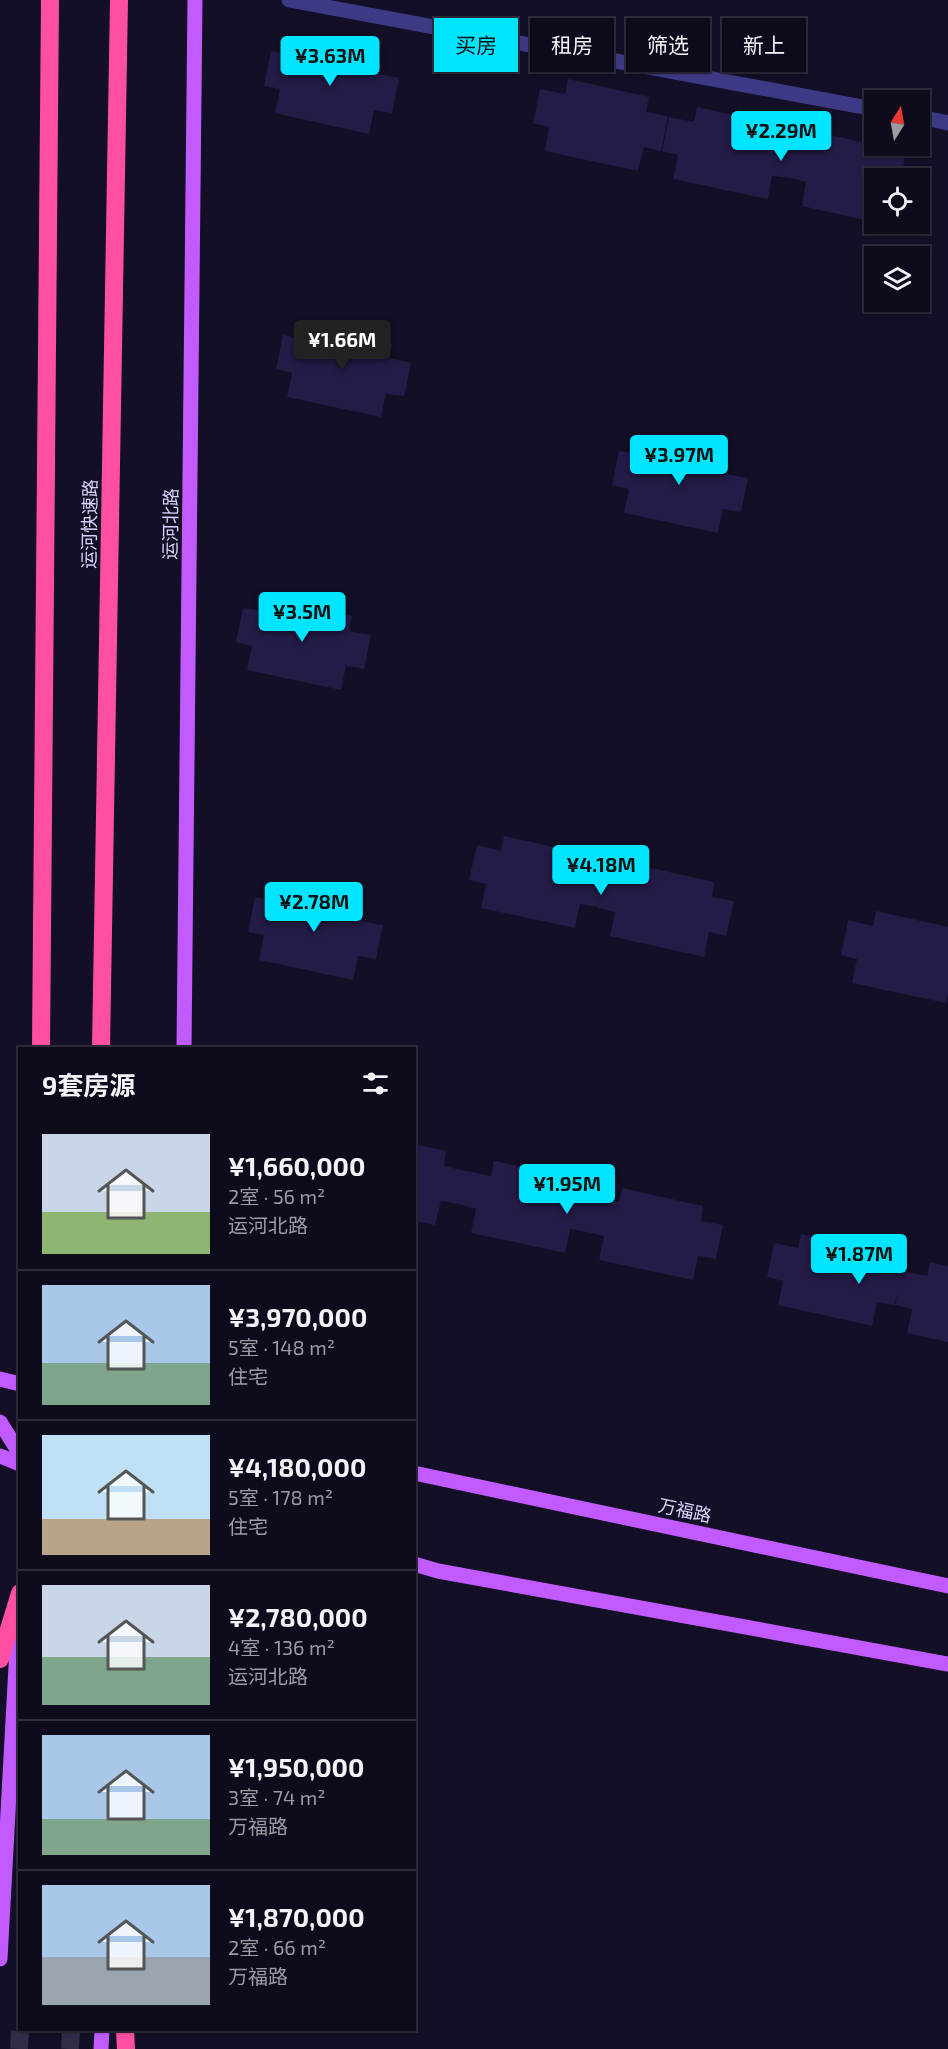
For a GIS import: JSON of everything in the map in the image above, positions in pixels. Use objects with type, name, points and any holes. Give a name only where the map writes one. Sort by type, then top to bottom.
[{"type":"highway","points":[[41,1047],[50,0]]},
{"type":"highway","name":"运河快速路","points":[[101,1047],[118,0]]},
{"type":"highway","points":[[0,1659],[18,1600]]},
{"type":"highway","points":[[125,2031],[126,2049]]},
{"type":"main road","name":"运河北路","points":[[184,1047],[195,0]]},
{"type":"main road","points":[[0,1379],[18,1384]]},
{"type":"main road","points":[[0,1422],[18,1452]]},
{"type":"main road","points":[[0,1456],[18,1463]]},
{"type":"main road","name":"万福路","points":[[416,1473],[948,1586]]},
{"type":"main road","points":[[416,1564],[461,1575],[948,1664]]},
{"type":"main road","points":[[0,1959],[18,1643]]},
{"type":"main road","points":[[101,2049],[102,2031]]},
{"type":"street","points":[[289,0],[864,107]]},
{"type":"street","points":[[930,119],[948,123]]},
{"type":"building","points":[[299,42],[380,60],[377,74],[399,78],[392,113],[374,110],[369,134],[275,113],[280,89],[264,86],[271,51],[296,56]]},
{"type":"building","points":[[568,79],[649,97],[646,112],[668,116],[661,151],[644,147],[638,171],[545,151],[549,127],[533,123],[540,89],[565,94]]},
{"type":"building","points":[[697,107],[778,125],[775,140],[822,148],[825,134],[864,143],[864,156],[905,156],[903,167],[909,168],[864,168],[864,220],[802,206],[806,182],[790,178],[772,176],[768,199],[673,179],[678,155],[662,151],[669,117],[694,122]]},
{"type":"building","points":[[310,326],[392,344],[389,358],[411,363],[404,396],[386,394],[381,417],[287,397],[292,373],[276,369],[283,335],[308,340]]},
{"type":"building","points":[[647,441],[728,459],[726,474],[748,478],[741,512],[723,509],[718,533],[624,513],[629,489],[612,485],[619,451],[644,455]]},
{"type":"building","points":[[270,598],[352,616],[349,631],[371,635],[364,669],[346,666],[341,690],[247,670],[252,646],[236,642],[243,608],[267,612]]},
{"type":"building","points":[[504,836],[585,854],[583,869],[605,874],[630,879],[633,864],[714,882],[712,897],[734,901],[726,936],[709,932],[704,957],[610,936],[615,912],[598,908],[600,896],[598,907],[580,904],[575,928],[481,908],[486,884],[469,880],[477,845],[501,851]]},
{"type":"building","points":[[282,888],[363,906],[361,921],[383,925],[376,959],[358,956],[353,980],[259,960],[264,935],[248,932],[255,897],[279,902]]},
{"type":"building","points":[[876,911],[948,927],[946,1003],[852,983],[857,959],[841,955],[848,920],[873,926]]},
{"type":"building","points":[[416,1144],[446,1151],[444,1166],[491,1176],[494,1161],[575,1179],[573,1194],[619,1202],[622,1188],[703,1206],[701,1221],[723,1225],[716,1259],[698,1256],[693,1280],[599,1260],[604,1236],[587,1232],[570,1229],[565,1253],[471,1233],[476,1209],[459,1204],[441,1201],[435,1225],[416,1221]]},
{"type":"building","points":[[801,1234],[883,1251],[880,1266],[927,1276],[930,1262],[948,1266],[948,1342],[907,1333],[912,1309],[895,1305],[898,1293],[894,1305],[877,1302],[872,1326],[778,1305],[783,1281],[767,1277],[774,1243],[798,1248]]},
{"type":"tunnel","points":[[19,2049],[20,2031]]},
{"type":"tunnel","points":[[70,2049],[71,2031]]}]
